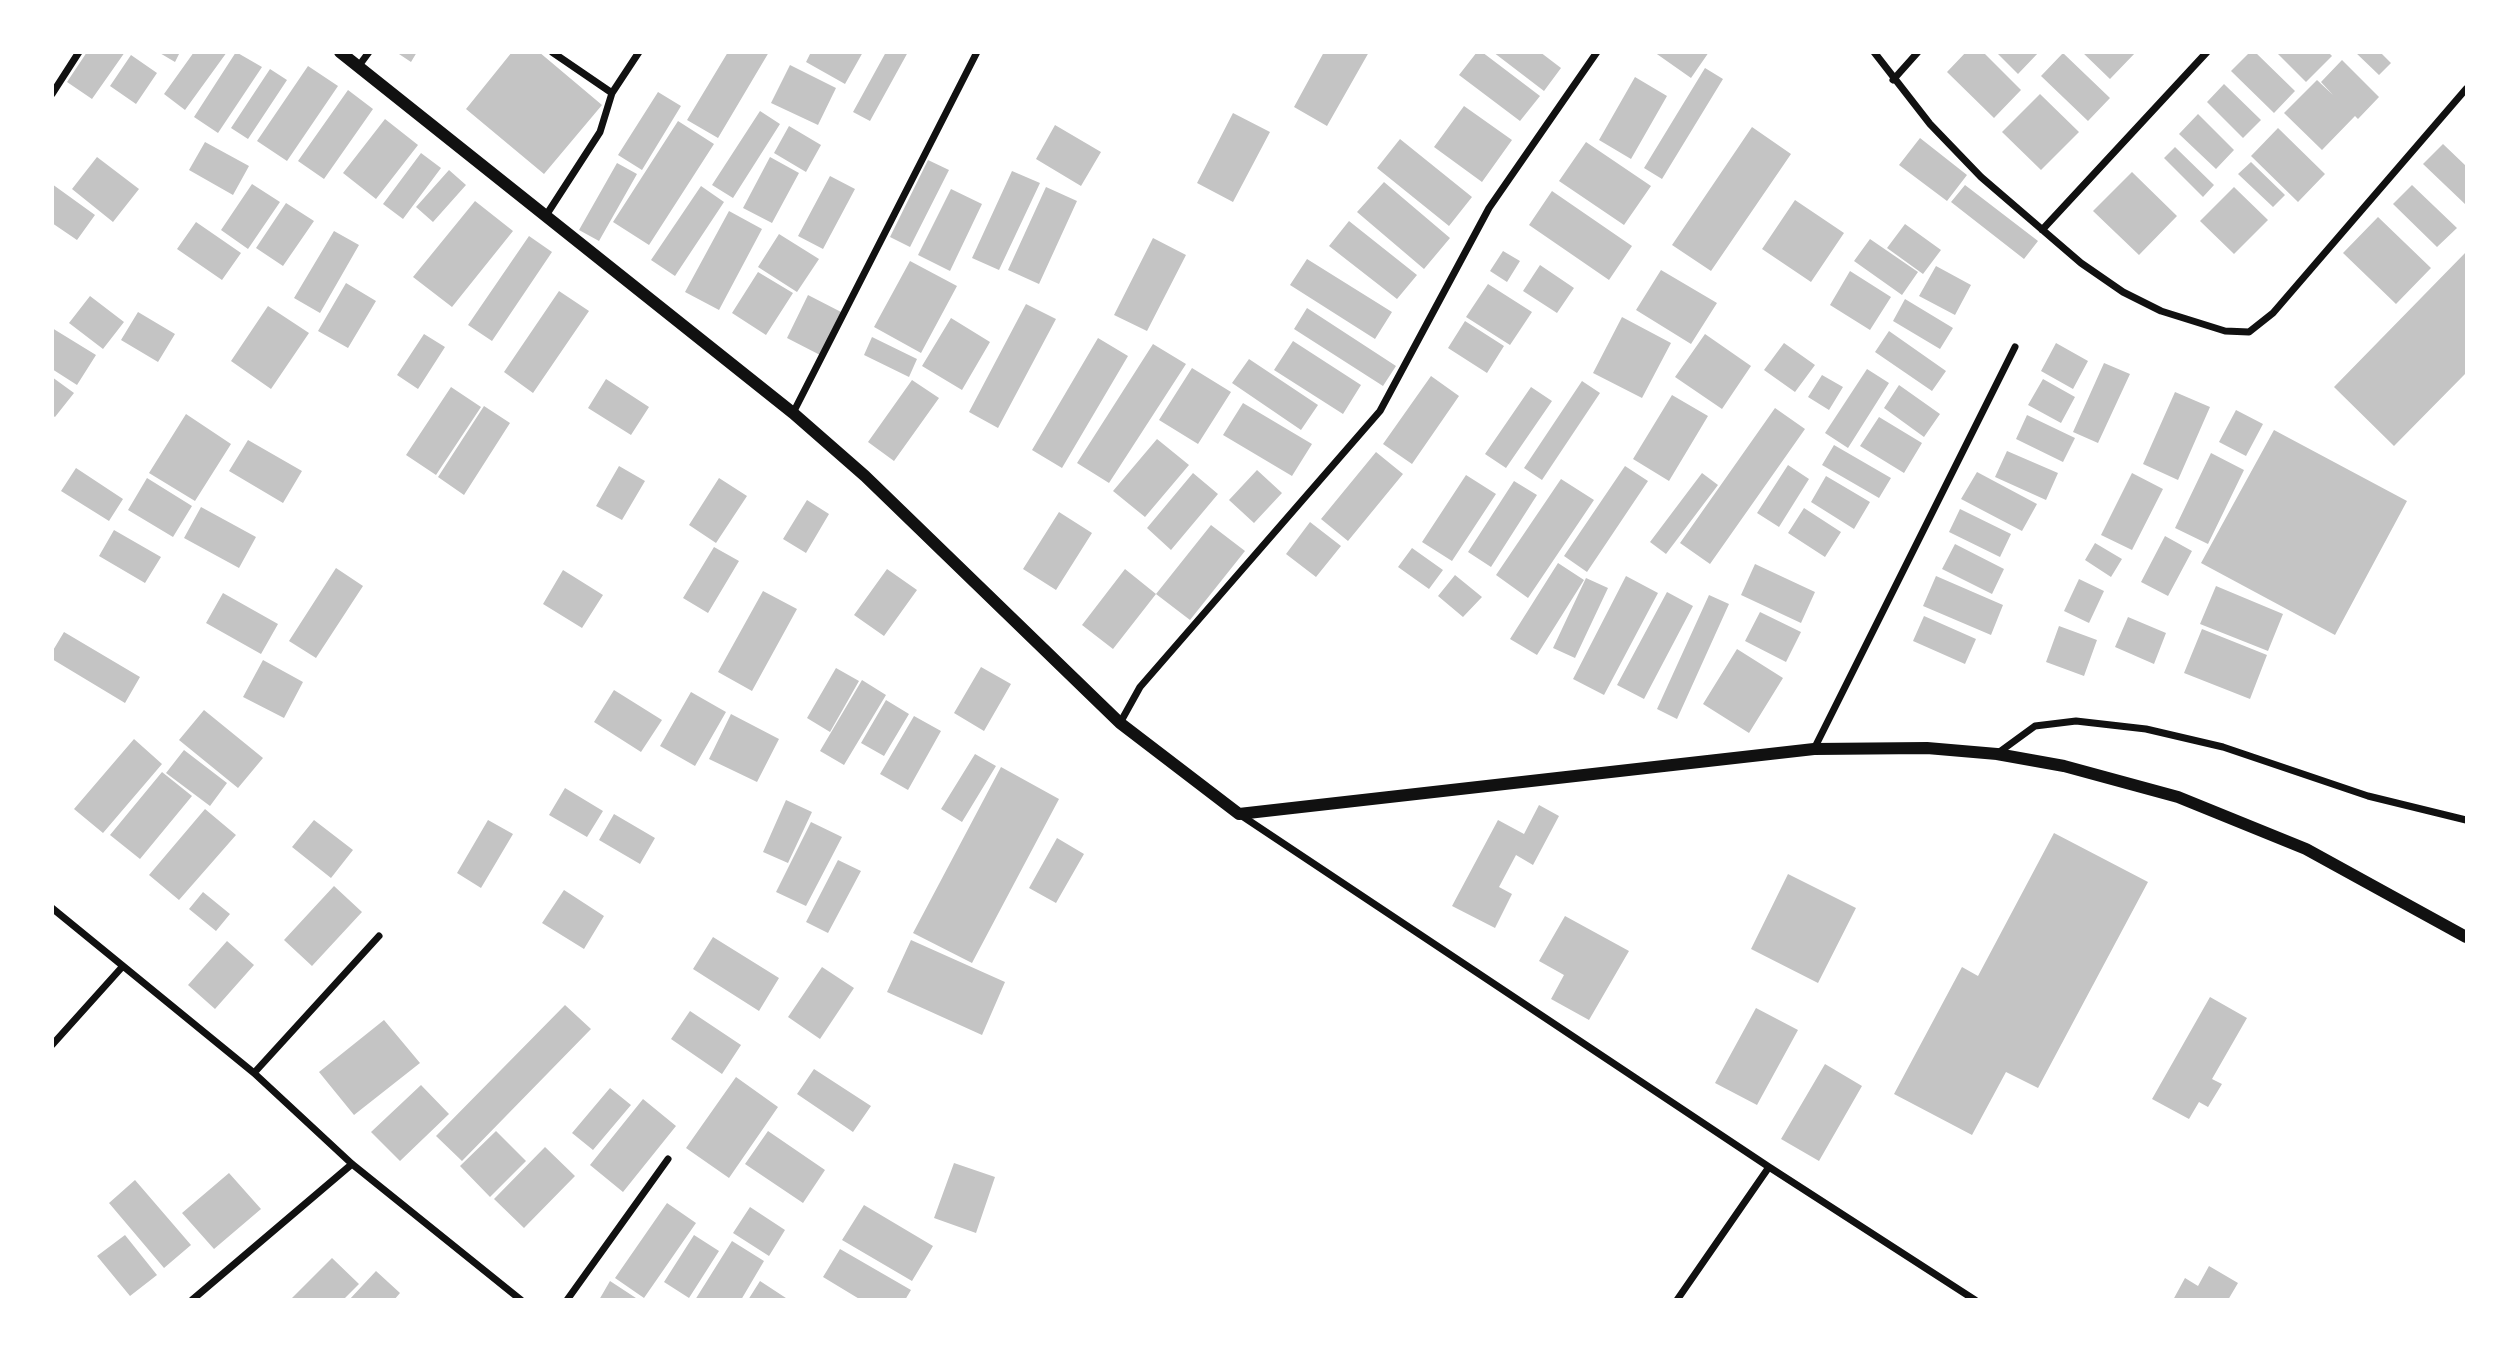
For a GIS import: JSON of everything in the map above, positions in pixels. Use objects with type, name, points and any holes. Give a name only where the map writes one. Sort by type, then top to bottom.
[{"type":"street","points":[[52,94],[79,52]]},
{"type":"street","points":[[340,52],[793,413],[865,476],[1120,723],[1239,814],[1769,1167],[1975,1300]]},
{"type":"street","points":[[358,67],[369,52]]},
{"type":"street","points":[[552,52],[612,93]]},
{"type":"street","points":[[545,218],[600,132],[612,93],[639,52]]},
{"type":"street","points":[[793,413],[977,52]]},
{"type":"street","points":[[1120,723],[1140,687],[1380,411],[1489,208],[1597,52]]},
{"type":"street","points":[[1874,52],[1893,80],[1981,177],[2042,230],[2102,277],[2161,311],[2225,331],[2249,332],[2273,313],[2466,89]]},
{"type":"street","points":[[1893,80],[1918,52]]},
{"type":"street","points":[[2042,230],[2207,52]]},
{"type":"street","points":[[1814,749],[2015,347]]},
{"type":"street","points":[[1997,754],[2035,726],[2076,721],[2146,729],[2223,747],[2368,796],[2466,820]]},
{"type":"street","points":[[1239,814],[1814,749],[1927,748],[1997,754],[2064,766],[2178,797],[2306,849],[2466,937]]},
{"type":"street","points":[[52,908],[254,1073],[352,1164],[521,1300]]},
{"type":"street","points":[[254,1073],[379,936]]},
{"type":"street","points":[[52,1045],[123,966]]},
{"type":"street","points":[[567,1300],[668,1158]]},
{"type":"street","points":[[192,1300],[352,1164]]},
{"type":"street","points":[[1677,1300],[1769,1167]]},
{"type":"building","points":[[87,52],[125,52],[92,99],[67,82]]},
{"type":"building","points":[[158,52],[180,52],[175,62]]},
{"type":"building","points":[[194,52],[227,52],[185,110],[164,94]]},
{"type":"building","points":[[236,52],[262,67],[218,133],[194,117]]},
{"type":"building","points":[[396,52],[417,52],[411,62]]},
{"type":"building","points":[[512,52],[539,52],[602,105],[544,174],[466,109]]},
{"type":"building","points":[[728,52],[769,52],[718,138],[687,120]]},
{"type":"building","points":[[811,52],[863,52],[845,84],[806,62]]},
{"type":"building","points":[[886,52],[908,52],[870,121],[853,112]]},
{"type":"building","points":[[1324,52],[1369,52],[1327,126],[1294,107]]},
{"type":"building","points":[[1477,52],[1482,52],[1540,96],[1520,121],[1459,75]]},
{"type":"building","points":[[1493,52],[1540,52],[1561,68],[1544,91]]},
{"type":"building","points":[[1654,52],[1709,52],[1691,78]]},
{"type":"building","points":[[1966,52],[1983,52],[2021,90],[1994,118],[1947,72]]},
{"type":"building","points":[[1996,52],[2039,52],[2018,74]]},
{"type":"building","points":[[2082,52],[2136,52],[2110,79]]},
{"type":"building","points":[[2250,52],[2255,52],[2295,91],[2274,113],[2231,71]]},
{"type":"building","points":[[2276,52],[2328,52],[2332,56],[2306,82]]},
{"type":"building","points":[[2355,52],[2380,52],[2391,63],[2379,75]]},
{"type":"building","points":[[2063,53],[2110,98],[2088,121],[2041,76]]},
{"type":"building","points":[[131,55],[157,73],[136,104],[110,86]]},
{"type":"building","points":[[2342,60],[2379,97],[2358,119],[2355,116],[2322,150],[2284,113],[2317,80],[2333,95],[2321,82]]},
{"type":"building","points":[[790,65],[836,88],[818,125],[771,103]]},
{"type":"building","points":[[308,66],[338,86],[287,161],[257,141]]},
{"type":"building","points":[[1705,68],[1723,79],[1662,179],[1644,168]]},
{"type":"building","points":[[270,69],[287,80],[248,139],[231,128]]},
{"type":"building","points":[[1635,77],[1667,96],[1631,159],[1599,140]]},
{"type":"building","points":[[2224,84],[2261,120],[2243,138],[2207,102]]},
{"type":"building","points":[[348,90],[373,109],[324,179],[298,161]]},
{"type":"building","points":[[658,92],[681,106],[642,170],[618,155]]},
{"type":"building","points":[[2040,94],[2079,132],[2041,170],[2002,132]]},
{"type":"building","points":[[1464,106],[1512,140],[1482,182],[1434,147]]},
{"type":"building","points":[[760,111],[780,124],[733,198],[712,185]]},
{"type":"building","points":[[1233,113],[1270,132],[1233,202],[1197,183]]},
{"type":"building","points":[[2198,114],[2234,150],[2216,169],[2179,134]]},
{"type":"building","points":[[385,119],[418,145],[376,199],[343,173]]},
{"type":"building","points":[[678,121],[714,144],[649,245],[613,222]]},
{"type":"building","points":[[1055,125],[1101,152],[1081,186],[1036,159]]},
{"type":"building","points":[[789,126],[821,145],[806,172],[774,153]]},
{"type":"building","points":[[1752,127],[1791,154],[1711,271],[1672,245]]},
{"type":"building","points":[[2278,128],[2325,174],[2298,202],[2251,156]]},
{"type":"building","points":[[1920,138],[1967,175],[1947,201],[1899,165]]},
{"type":"building","points":[[1400,139],[1472,197],[1449,226],[1377,168]]},
{"type":"building","points":[[205,142],[249,166],[233,195],[189,170]]},
{"type":"building","points":[[1586,142],[1651,186],[1624,225],[1559,181]]},
{"type":"building","points":[[2443,144],[2466,166],[2466,205],[2423,164]]},
{"type":"building","points":[[2175,147],[2214,185],[2203,197],[2164,158]]},
{"type":"building","points":[[421,153],[441,168],[403,219],[383,204]]},
{"type":"building","points":[[97,157],[139,189],[113,222],[72,189]]},
{"type":"building","points":[[770,157],[799,173],[772,223],[743,208]]},
{"type":"building","points":[[928,160],[949,170],[910,247],[890,237]]},
{"type":"building","points":[[2251,162],[2285,195],[2273,207],[2238,174]]},
{"type":"building","points":[[617,163],[637,174],[599,241],[579,230]]},
{"type":"building","points":[[449,170],[466,185],[433,222],[416,207]]},
{"type":"building","points":[[1012,171],[1040,183],[999,270],[972,258]]},
{"type":"building","points":[[2132,172],[2177,216],[2139,255],[2093,211]]},
{"type":"building","points":[[830,176],[855,189],[823,249],[798,236]]},
{"type":"building","points":[[1384,182],[1450,238],[1424,269],[1357,212]]},
{"type":"building","points":[[52,184],[95,215],[77,240],[52,223]]},
{"type":"building","points":[[252,184],[280,202],[248,249],[221,230]]},
{"type":"building","points":[[1965,185],[2038,241],[2024,259],[1951,202]]},
{"type":"building","points":[[2412,185],[2457,228],[2437,247],[2393,204]]},
{"type":"building","points":[[701,186],[724,202],[675,276],[651,260]]},
{"type":"building","points":[[1046,187],[1077,201],[1039,284],[1008,270]]},
{"type":"building","points":[[2234,187],[2268,220],[2234,254],[2200,221]]},
{"type":"building","points":[[951,189],[982,204],[950,271],[918,255]]},
{"type":"building","points":[[1552,191],[1632,246],[1609,280],[1529,225]]},
{"type":"building","points":[[1795,200],[1844,233],[1811,282],[1762,249]]},
{"type":"building","points":[[475,201],[513,231],[452,307],[413,277]]},
{"type":"building","points":[[286,203],[314,221],[283,266],[256,248]]},
{"type":"building","points":[[729,211],[762,229],[719,310],[685,292]]},
{"type":"building","points":[[2378,217],[2431,268],[2396,304],[2343,253]]},
{"type":"building","points":[[1349,221],[1417,275],[1397,299],[1329,246]]},
{"type":"building","points":[[196,222],[241,253],[222,280],[177,249]]},
{"type":"building","points":[[1905,224],[1941,250],[1923,274],[1887,248]]},
{"type":"building","points":[[334,231],[359,245],[320,313],[294,298]]},
{"type":"building","points":[[779,234],[819,259],[797,292],[758,267]]},
{"type":"building","points":[[529,236],[552,252],[492,341],[468,325]]},
{"type":"building","points":[[1153,238],[1186,255],[1147,331],[1114,315]]},
{"type":"building","points":[[1870,239],[1918,272],[1902,295],[1854,261]]},
{"type":"building","points":[[1503,251],[1520,261],[1507,282],[1490,271]]},
{"type":"building","points":[[2466,252],[2466,373],[2394,446],[2334,387]]},
{"type":"building","points":[[1307,259],[1392,312],[1375,339],[1290,285]]},
{"type":"building","points":[[910,261],[957,286],[921,353],[874,327]]},
{"type":"building","points":[[1540,265],[1574,288],[1557,313],[1523,291]]},
{"type":"building","points":[[1936,266],[1971,285],[1955,315],[1919,296]]},
{"type":"building","points":[[1661,270],[1717,303],[1691,344],[1636,310]]},
{"type":"building","points":[[1850,271],[1891,297],[1870,330],[1830,305]]},
{"type":"building","points":[[758,272],[793,293],[766,335],[732,313]]},
{"type":"building","points":[[346,283],[376,301],[348,348],[318,331]]},
{"type":"building","points":[[1488,284],[1532,312],[1510,345],[1466,317]]},
{"type":"building","points":[[559,291],[589,311],[533,393],[504,372]]},
{"type":"building","points":[[808,295],[843,313],[822,356],[787,338]]},
{"type":"building","points":[[90,296],[124,322],[103,349],[69,323]]},
{"type":"building","points":[[1905,299],[1953,328],[1940,349],[1893,321]]},
{"type":"building","points":[[1026,304],[1056,319],[998,428],[969,412]]},
{"type":"building","points":[[268,306],[309,333],[271,389],[231,361]]},
{"type":"building","points":[[1307,308],[1396,366],[1383,386],[1294,329]]},
{"type":"building","points":[[138,312],[175,334],[158,362],[121,340]]},
{"type":"building","points":[[1622,317],[1671,343],[1642,398],[1593,373]]},
{"type":"building","points":[[951,318],[990,342],[962,390],[922,366]]},
{"type":"building","points":[[1465,321],[1504,346],[1487,373],[1448,348]]},
{"type":"building","points":[[52,328],[96,355],[77,385],[52,369]]},
{"type":"building","points":[[1889,331],[1946,371],[1932,391],[1875,352]]},
{"type":"building","points":[[424,334],[445,347],[418,389],[397,375]]},
{"type":"building","points":[[1705,334],[1751,366],[1722,409],[1675,377]]},
{"type":"building","points":[[872,337],[917,359],[909,377],[864,355]]},
{"type":"building","points":[[1098,338],[1128,356],[1062,468],[1032,450]]},
{"type":"building","points":[[1293,341],[1361,385],[1343,414],[1274,370]]},
{"type":"building","points":[[1784,343],[1815,365],[1795,392],[1764,370]]},
{"type":"building","points":[[2056,343],[2088,361],[2073,389],[2041,371]]},
{"type":"building","points":[[1153,344],[1186,364],[1109,483],[1077,463]]},
{"type":"building","points":[[1249,359],[1318,405],[1301,430],[1232,383]]},
{"type":"building","points":[[2104,363],[2130,374],[2098,443],[2073,432]]},
{"type":"building","points":[[1192,368],[1231,392],[1198,444],[1159,420]]},
{"type":"building","points":[[1867,369],[1889,383],[1848,448],[1825,433]]},
{"type":"building","points":[[1822,375],[1843,387],[1829,410],[1808,397]]},
{"type":"building","points":[[1431,376],[1459,396],[1412,464],[1383,444]]},
{"type":"building","points":[[52,377],[74,393],[55,417],[52,415]]},
{"type":"building","points":[[606,379],[649,407],[631,435],[588,408]]},
{"type":"building","points":[[2043,379],[2075,397],[2061,423],[2028,405]]},
{"type":"building","points":[[912,380],[939,398],[894,461],[868,442]]},
{"type":"building","points":[[1582,381],[1600,393],[1542,480],[1524,468]]},
{"type":"building","points":[[1899,385],[1940,414],[1924,437],[1884,408]]},
{"type":"building","points":[[451,387],[481,407],[436,475],[406,455]]},
{"type":"building","points":[[1531,387],[1552,401],[1506,468],[1485,454]]},
{"type":"building","points":[[2175,392],[2210,407],[2178,480],[2143,464]]},
{"type":"building","points":[[1672,395],[1708,416],[1669,481],[1633,459]]},
{"type":"building","points":[[1243,403],[1312,444],[1292,476],[1223,435]]},
{"type":"building","points":[[484,406],[510,423],[464,495],[438,477]]},
{"type":"building","points":[[1775,408],[1805,429],[1710,564],[1680,543]]},
{"type":"building","points":[[2236,410],[2263,424],[2246,456],[2219,442]]},
{"type":"building","points":[[186,414],[231,444],[195,501],[149,473]]},
{"type":"building","points":[[2027,415],[2075,438],[2063,462],[2016,439]]},
{"type":"building","points":[[1879,417],[1922,443],[1904,473],[1860,446]]},
{"type":"building","points":[[2274,430],[2407,501],[2335,635],[2201,563]]},
{"type":"building","points":[[1157,439],[1189,465],[1145,517],[1113,491]]},
{"type":"building","points":[[248,440],[302,471],[283,503],[229,471]]},
{"type":"building","points":[[1834,445],[1891,478],[1879,498],[1822,465]]},
{"type":"building","points":[[2007,451],[2058,473],[2046,500],[1995,477]]},
{"type":"building","points":[[1376,452],[1403,474],[1348,541],[1321,519]]},
{"type":"building","points":[[2211,453],[2244,470],[2208,544],[2175,528]]},
{"type":"building","points":[[1788,465],[1809,479],[1779,527],[1757,513]]},
{"type":"building","points":[[619,466],[645,481],[622,520],[596,506]]},
{"type":"building","points":[[1625,466],[1648,481],[1587,572],[1564,556]]},
{"type":"building","points":[[76,468],[123,499],[109,521],[61,491]]},
{"type":"building","points":[[1257,470],[1282,493],[1254,523],[1229,500]]},
{"type":"building","points":[[1977,472],[2037,504],[2022,531],[1961,499]]},
{"type":"building","points":[[1193,473],[1218,494],[1171,550],[1147,528]]},
{"type":"building","points":[[1702,473],[1718,485],[1666,554],[1650,542]]},
{"type":"building","points":[[2132,473],[2163,489],[2132,550],[2101,535]]},
{"type":"building","points":[[1466,475],[1496,494],[1452,561],[1422,542]]},
{"type":"building","points":[[1826,476],[1870,502],[1854,529],[1811,502]]},
{"type":"building","points":[[147,478],[192,506],[173,537],[128,510]]},
{"type":"building","points":[[719,478],[747,496],[716,543],[689,525]]},
{"type":"building","points":[[1561,479],[1594,500],[1528,598],[1496,575]]},
{"type":"building","points":[[1514,481],[1537,495],[1491,567],[1468,552]]},
{"type":"building","points":[[807,500],[829,514],[806,553],[783,539]]},
{"type":"building","points":[[201,507],[256,537],[239,568],[184,538]]},
{"type":"building","points":[[1804,508],[1841,532],[1825,557],[1788,533]]},
{"type":"building","points":[[1960,509],[2011,534],[2000,557],[1949,532]]},
{"type":"building","points":[[1059,512],[1092,533],[1056,590],[1023,569]]},
{"type":"building","points":[[1310,522],[1341,546],[1316,577],[1286,554]]},
{"type":"building","points":[[1211,525],[1245,551],[1190,620],[1156,594]]},
{"type":"building","points":[[114,530],[161,557],[145,583],[99,556]]},
{"type":"building","points":[[2165,536],[2192,551],[2168,596],[2141,582]]},
{"type":"building","points":[[2095,543],[2122,559],[2111,577],[2085,560]]},
{"type":"building","points":[[1955,544],[2004,569],[1992,594],[1942,569]]},
{"type":"building","points":[[714,547],[739,561],[708,613],[683,598]]},
{"type":"building","points":[[1412,548],[1443,570],[1429,589],[1398,567]]},
{"type":"building","points":[[1558,563],[1584,580],[1537,655],[1510,639]]},
{"type":"building","points":[[1755,564],[1815,592],[1801,623],[1741,595]]},
{"type":"building","points":[[336,568],[363,586],[316,658],[289,641]]},
{"type":"building","points":[[887,569],[917,590],[884,636],[854,615]]},
{"type":"building","points":[[1125,569],[1156,594],[1113,649],[1082,625]]},
{"type":"building","points":[[563,570],[603,595],[582,628],[543,604]]},
{"type":"building","points":[[1455,575],[1482,597],[1463,617],[1438,596]]},
{"type":"building","points":[[1626,576],[1658,593],[1604,695],[1573,679]]},
{"type":"building","points":[[1936,576],[2003,605],[1991,635],[1923,606]]},
{"type":"building","points":[[1586,578],[1608,588],[1575,658],[1553,648]]},
{"type":"building","points":[[2079,579],[2104,591],[2089,623],[2064,611]]},
{"type":"building","points":[[2216,586],[2283,614],[2268,651],[2200,624]]},
{"type":"building","points":[[763,591],[797,609],[752,691],[718,672]]},
{"type":"building","points":[[1667,592],[1693,606],[1644,699],[1617,685]]},
{"type":"building","points":[[223,593],[278,624],[261,654],[206,623]]},
{"type":"building","points":[[1709,595],[1729,604],[1677,719],[1657,709]]},
{"type":"building","points":[[1760,612],[1801,632],[1786,662],[1745,641]]},
{"type":"building","points":[[1924,616],[1976,639],[1965,664],[1913,641]]},
{"type":"building","points":[[2128,617],[2166,633],[2154,664],[2115,647]]},
{"type":"building","points":[[2059,626],[2097,640],[2084,676],[2046,662]]},
{"type":"building","points":[[2202,629],[2267,655],[2250,699],[2184,673]]},
{"type":"building","points":[[64,632],[140,677],[125,703],[52,659],[52,652]]},
{"type":"building","points":[[1737,649],[1783,678],[1749,733],[1703,704]]},
{"type":"building","points":[[263,660],[303,682],[284,718],[243,697]]},
{"type":"building","points":[[981,667],[1011,684],[984,731],[954,713]]},
{"type":"building","points":[[836,668],[859,681],[830,732],[807,718]]},
{"type":"building","points":[[862,680],[886,695],[844,765],[820,751]]},
{"type":"building","points":[[614,690],[662,720],[641,752],[594,722]]},
{"type":"building","points":[[691,692],[726,712],[695,766],[660,746]]},
{"type":"building","points":[[886,700],[909,714],[884,756],[861,743]]},
{"type":"building","points":[[204,710],[263,758],[238,788],[179,740]]},
{"type":"building","points":[[731,714],[779,739],[757,782],[709,759]]},
{"type":"building","points":[[914,716],[941,731],[908,790],[880,774]]},
{"type":"building","points":[[134,739],[162,764],[103,833],[74,809]]},
{"type":"building","points":[[184,750],[227,783],[210,806],[166,773]]},
{"type":"building","points":[[975,754],[996,766],[962,822],[941,809]]},
{"type":"building","points":[[1001,767],[1059,799],[972,963],[913,933]]},
{"type":"building","points":[[162,772],[192,796],[140,859],[110,835]]},
{"type":"building","points":[[565,788],[603,811],[587,837],[549,815]]},
{"type":"building","points":[[786,800],[812,812],[788,863],[763,852]]},
{"type":"building","points":[[1539,805],[1559,816],[1533,865],[1516,855],[1499,887],[1512,894],[1495,928],[1452,906],[1498,820],[1524,834]]},
{"type":"building","points":[[205,809],[236,835],[179,900],[149,875]]},
{"type":"building","points":[[614,814],[655,838],[640,864],[599,840]]},
{"type":"building","points":[[314,820],[353,850],[331,878],[292,847]]},
{"type":"building","points":[[488,820],[513,834],[481,888],[457,873]]},
{"type":"building","points":[[811,822],[842,837],[806,906],[776,892]]},
{"type":"building","points":[[2054,833],[2148,882],[2038,1088],[2006,1072],[1972,1135],[1894,1094],[1962,967],[1978,976]]},
{"type":"building","points":[[1057,838],[1084,854],[1056,903],[1029,888]]},
{"type":"building","points":[[838,860],[861,871],[828,933],[806,922]]},
{"type":"building","points":[[1788,874],[1856,908],[1818,983],[1751,949]]},
{"type":"building","points":[[334,886],[362,912],[312,966],[284,940]]},
{"type":"building","points":[[564,890],[604,916],[584,949],[542,923]]},
{"type":"building","points":[[203,892],[230,914],[216,931],[189,909]]},
{"type":"building","points":[[1565,916],[1629,951],[1589,1020],[1551,999],[1564,975],[1539,961]]},
{"type":"building","points":[[713,937],[779,978],[759,1011],[693,969]]},
{"type":"building","points":[[911,940],[1005,982],[982,1035],[887,992]]},
{"type":"building","points":[[227,941],[254,965],[215,1009],[188,985]]},
{"type":"building","points":[[822,967],[854,988],[820,1039],[788,1017]]},
{"type":"building","points":[[2210,997],[2247,1018],[2212,1079],[2222,1084],[2208,1107],[2199,1102],[2189,1119],[2152,1099]]},
{"type":"building","points":[[565,1005],[591,1029],[462,1161],[436,1136]]},
{"type":"building","points":[[1756,1008],[1798,1030],[1757,1105],[1715,1083]]},
{"type":"building","points":[[690,1011],[741,1045],[722,1074],[671,1039]]},
{"type":"building","points":[[384,1020],[420,1063],[354,1115],[319,1072]]},
{"type":"building","points":[[1825,1064],[1862,1086],[1819,1161],[1781,1139]]},
{"type":"building","points":[[814,1069],[871,1106],[853,1132],[797,1094]]},
{"type":"building","points":[[736,1077],[778,1107],[729,1178],[686,1148]]},
{"type":"building","points":[[421,1085],[449,1114],[400,1161],[371,1132]]},
{"type":"building","points":[[610,1088],[631,1105],[593,1150],[572,1133]]},
{"type":"building","points":[[643,1099],[676,1126],[623,1192],[590,1165]]},
{"type":"building","points":[[496,1131],[526,1161],[490,1197],[460,1166]]},
{"type":"building","points":[[768,1131],[825,1170],[803,1203],[745,1164]]},
{"type":"building","points":[[545,1147],[575,1176],[524,1228],[494,1199]]},
{"type":"building","points":[[954,1163],[995,1177],[976,1233],[934,1218]]},
{"type":"building","points":[[229,1173],[261,1209],[214,1249],[182,1213]]},
{"type":"building","points":[[135,1180],[191,1245],[164,1268],[109,1203]]},
{"type":"building","points":[[667,1203],[696,1223],[644,1298],[615,1278]]},
{"type":"building","points":[[864,1205],[933,1246],[912,1281],[842,1240]]},
{"type":"building","points":[[750,1207],[785,1230],[769,1256],[733,1233]]},
{"type":"building","points":[[125,1235],[157,1275],[130,1296],[97,1256]]},
{"type":"building","points":[[694,1235],[719,1251],[689,1298],[664,1282]]},
{"type":"building","points":[[732,1241],[764,1261],[741,1300],[695,1300]]},
{"type":"building","points":[[840,1249],[911,1290],[905,1300],[861,1300],[823,1277]]},
{"type":"building","points":[[332,1258],[359,1284],[343,1300],[290,1300]]},
{"type":"building","points":[[2209,1266],[2238,1283],[2228,1300],[2173,1300],[2185,1278],[2198,1286]]},
{"type":"building","points":[[376,1271],[400,1293],[394,1300],[349,1300]]},
{"type":"building","points":[[610,1281],[639,1300],[599,1300]]},
{"type":"building","points":[[760,1281],[789,1300],[748,1300]]}]
